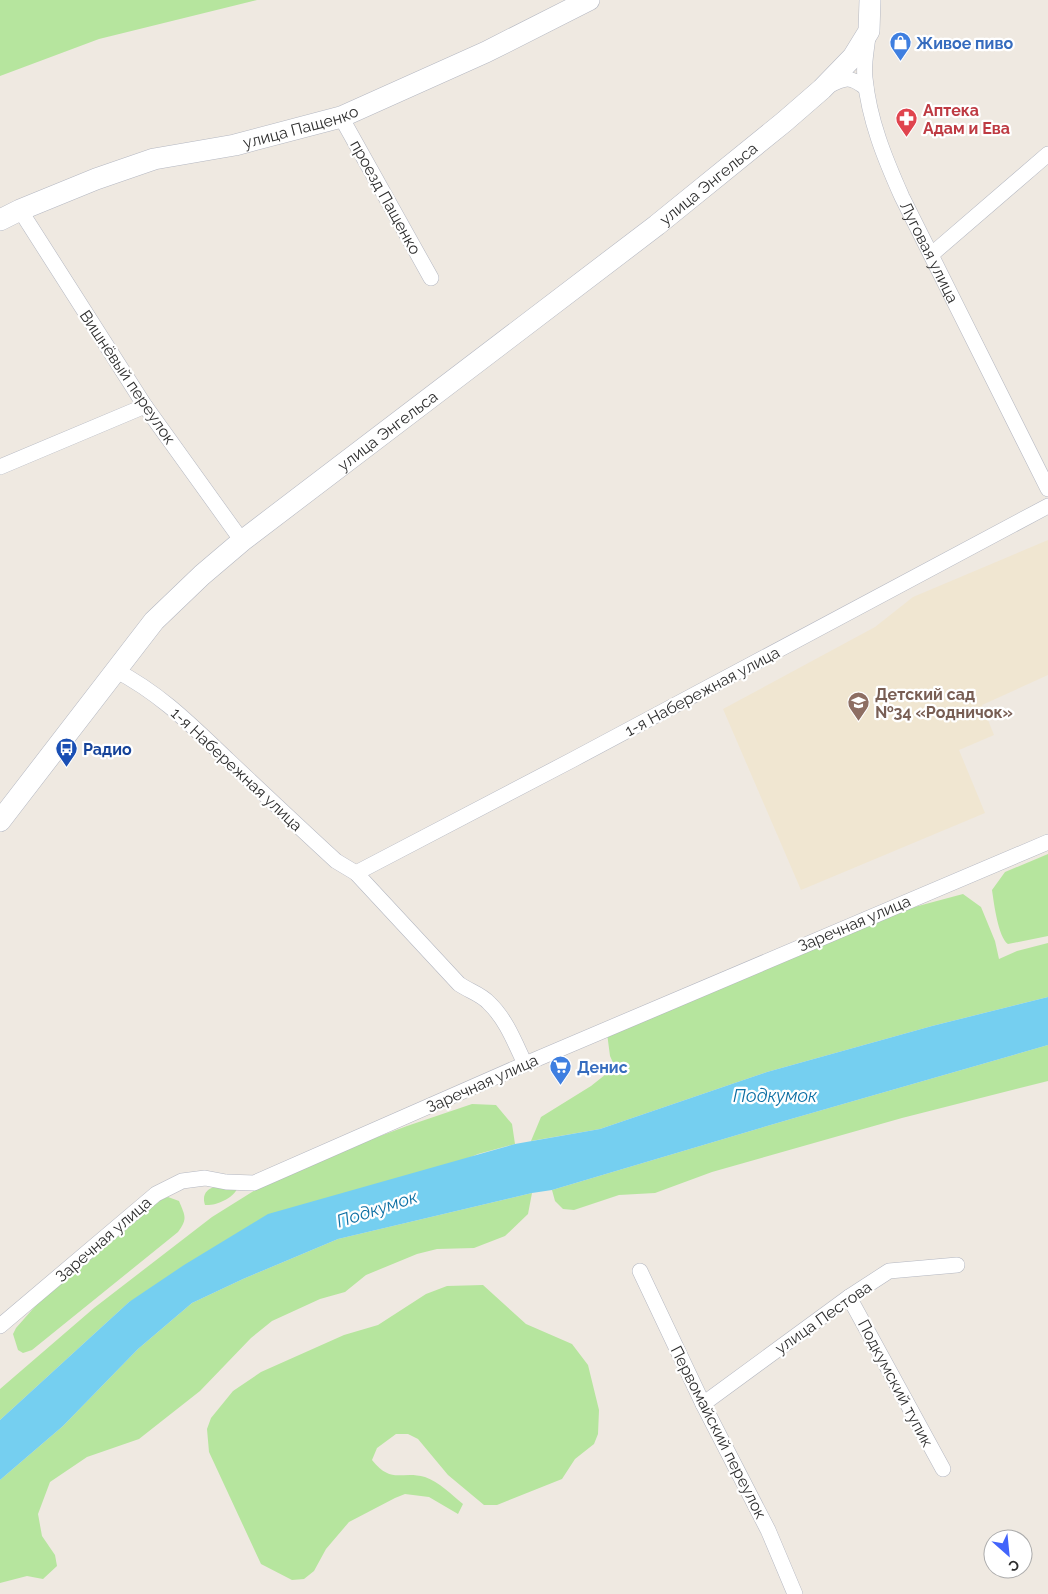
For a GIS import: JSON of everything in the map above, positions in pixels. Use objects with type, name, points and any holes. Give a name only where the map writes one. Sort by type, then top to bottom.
[{"type":"street","name":"улица Пащенко","points":[[0,220],[96,179],[154,159],[236,145],[341,117],[486,52],[589,0]]},
{"type":"street","name":"Луговая улица","points":[[870,0],[864,76],[870,109],[884,156],[902,197],[1048,489]]},
{"type":"street","name":"улица Энгельса","points":[[0,821],[154,621],[202,575],[242,541],[657,225],[784,122],[822,89],[853,57],[869,31]]},
{"type":"street","name":"улица Энгельса","points":[[822,89],[843,79],[854,79],[866,88]]},
{"type":"street","name":"проезд Пащенко","points":[[341,117],[431,278]]},
{"type":"street","points":[[932,254],[1048,154]]},
{"type":"street","name":"Вишнёвый переулок","points":[[20,210],[145,406],[242,541]]},
{"type":"street","points":[[0,466],[145,406]]},
{"type":"street","name":"1-я Набережная улица","points":[[356,873],[1048,506]]},
{"type":"street","name":"1-я Набережная улица","points":[[115,670],[135,680],[192,724],[336,861],[356,873],[459,984],[476,992],[489,1002],[512,1036],[525,1064]]},
{"type":"street","name":"Заречная улица","points":[[0,1326],[156,1194],[182,1181],[204,1178],[226,1182],[254,1183],[525,1064],[1048,842]]},
{"type":"street","name":"улица Пестова","points":[[703,1404],[849,1296],[889,1271],[957,1265]]},
{"type":"street","name":"Первомайский переулок","points":[[640,1271],[703,1404],[768,1530],[796,1594]]},
{"type":"street","name":"Подкумский тупик","points":[[849,1296],[943,1470]]},
{"type":"shaded area","name":"Детский сад №34 «Родничок»","points":[[1048,540],[1048,675],[982,705],[994,735],[959,750],[985,813],[801,890],[723,709],[875,627],[913,597]]},
{"type":"green space","points":[[0,0],[257,0],[99,39],[0,76]]},
{"type":"green space","points":[[1048,854],[1048,936],[1008,944],[999,927],[992,890],[1005,872]]},
{"type":"green space","points":[[963,894],[981,907],[995,941],[999,959],[1017,951],[1048,943],[1048,997],[932,1026],[767,1072],[600,1129],[531,1141],[541,1117],[591,1086],[615,1067],[610,1056],[607,1033],[892,913]]},
{"type":"green space","points":[[1048,1045],[1048,1081],[902,1118],[712,1172],[655,1193],[619,1195],[574,1210],[563,1209],[555,1201],[552,1190]]},
{"type":"green space","points":[[472,1104],[496,1105],[512,1124],[515,1144],[478,1154],[129,1302],[0,1420],[0,1389],[94,1308],[212,1217],[268,1182],[316,1160]]},
{"type":"green space","points":[[219,1186],[237,1189],[235,1193],[223,1201],[205,1205],[204,1197],[207,1191]]},
{"type":"green space","points":[[532,1193],[528,1214],[505,1236],[474,1248],[437,1249],[417,1254],[366,1275],[345,1292],[320,1299],[272,1321],[251,1338],[200,1391],[139,1439],[87,1457],[50,1482],[38,1514],[42,1536],[55,1555],[57,1566],[43,1579],[27,1576],[0,1583],[0,1480],[63,1426],[138,1349],[192,1303],[243,1279],[338,1239]]},
{"type":"green space","points":[[168,1197],[179,1201],[184,1214],[183,1223],[178,1232],[32,1350],[23,1353],[18,1350],[13,1334],[39,1302],[147,1205]]},
{"type":"green space","points":[[483,1285],[526,1324],[572,1344],[588,1365],[599,1410],[598,1434],[594,1444],[575,1459],[562,1479],[497,1505],[484,1505],[448,1475],[418,1439],[408,1434],[396,1434],[377,1448],[372,1460],[379,1468],[391,1475],[417,1475],[435,1482],[463,1504],[458,1514],[429,1497],[405,1494],[349,1522],[326,1549],[314,1571],[304,1579],[292,1580],[261,1564],[209,1452],[207,1429],[211,1418],[233,1391],[261,1372],[344,1335],[378,1325],[426,1294],[447,1286]]},
{"type":"water","name":"Подкумок","points":[[1048,997],[1048,1045],[552,1190],[532,1193],[338,1239],[243,1279],[192,1303],[138,1349],[63,1426],[0,1480],[0,1420],[129,1302],[184,1265],[268,1214],[515,1144],[600,1129],[767,1072],[932,1026]]},
{"type":"place","name":"Живое пиво","points":[[900,62]]},
{"type":"place","name":"Аптека Адам и Ева","points":[[907,138]]},
{"type":"place","name":"Детский сад №34 «Родничок»","points":[[859,722]]},
{"type":"place","name":"Радио","points":[[67,768]]},
{"type":"place","name":"Денис","points":[[561,1086]]}]
